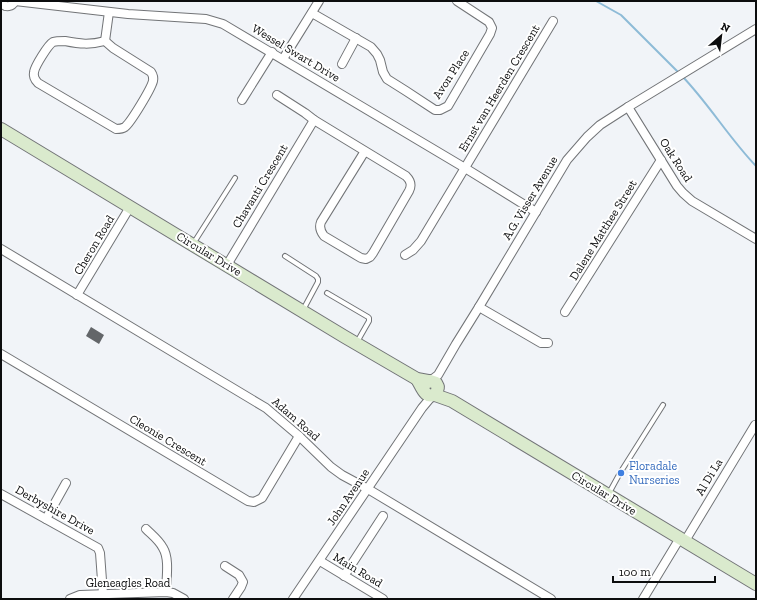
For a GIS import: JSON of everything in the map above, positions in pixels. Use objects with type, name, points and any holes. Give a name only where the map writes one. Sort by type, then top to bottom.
[{"type":"street","points":[[2,6],[12,5],[15,1]]},
{"type":"street","name":"Wessel Swart Drive","points":[[15,1],[128,14],[206,19],[218,22],[230,27],[272,52],[536,212]]},
{"type":"street","points":[[283,59],[319,1]]},
{"type":"street","name":"Avon Place","points":[[312,13],[371,47],[380,60],[383,72],[389,81],[435,110],[440,110],[448,106],[490,34],[492,28],[489,22],[457,1]]},
{"type":"street","points":[[105,41],[109,12]]},
{"type":"street","name":"Ernst van Heerden Crescent","points":[[405,255],[413,250],[421,241],[553,21]]},
{"type":"street","name":"A.G. Visser Avenue","points":[[430,386],[567,160],[587,136],[600,125],[628,107],[756,29]]},
{"type":"street","points":[[342,64],[356,38]]},
{"type":"street","points":[[66,41],[94,44],[105,41],[113,48],[151,72],[154,76],[141,105],[126,126],[121,129],[116,129],[38,84],[34,74],[35,69],[48,46],[52,43],[66,41]]},
{"type":"street","points":[[242,100],[272,52]]},
{"type":"street","points":[[277,95],[314,120],[365,151],[406,176],[410,181],[411,186],[373,253],[366,260],[324,236],[320,227],[321,222],[365,151]]},
{"type":"street","name":"Oak Road","points":[[628,107],[677,186],[689,199],[756,239]]},
{"type":"street","name":"Chavanti Crescent","points":[[227,265],[314,120]]},
{"type":"street","name":"Circular Drive","points":[[1,129],[430,386],[452,401],[683,540],[755,581]]},
{"type":"street","name":"Dalene Matthee Street","points":[[566,312],[661,160]]},
{"type":"street","name":"Cheron Road","points":[[77,295],[130,207]]},
{"type":"street","name":"Adam Road","points":[[1,249],[266,408],[342,475],[368,489],[551,599]]},
{"type":"street","points":[[479,307],[541,343],[548,343]]},
{"type":"street","name":"Cleonie Crescent","points":[[1,354],[248,502],[254,502],[262,498],[299,436]]},
{"type":"street","name":"John Avenue","points":[[294,599],[422,408],[430,386]]},
{"type":"street","name":"Al Di La","points":[[643,599],[683,540],[755,425]]},
{"type":"street","points":[[46,519],[66,483]]},
{"type":"street","name":"Derbyshire Drive","points":[[1,494],[98,548],[100,553],[103,594]]},
{"type":"street","points":[[344,576],[383,516]]},
{"type":"street","points":[[146,529],[160,543],[166,554],[166,592]]},
{"type":"street","name":"Main Road","points":[[320,561],[383,599]]},
{"type":"street","points":[[225,566],[240,575],[243,582],[233,599]]},
{"type":"street","name":"Gleneagles Road","points":[[70,599],[80,595],[166,592],[173,593],[184,599]]},
{"type":"lane","points":[[192,244],[235,178]]},
{"type":"lane","points":[[285,256],[316,276],[318,279],[318,282],[303,311]]},
{"type":"lane","points":[[327,293],[369,318],[369,321],[356,343]]},
{"type":"lane","points":[[608,495],[620,473],[663,405]]},
{"type":"building","points":[[91,327],[104,335],[99,344],[86,336]]},
{"type":"waterway","points":[[596,1],[621,15],[679,73]]},
{"type":"waterway","points":[[682,76],[756,166]]},
{"type":"place","name":"Floradale Nurseries","points":[[621,473]]}]
